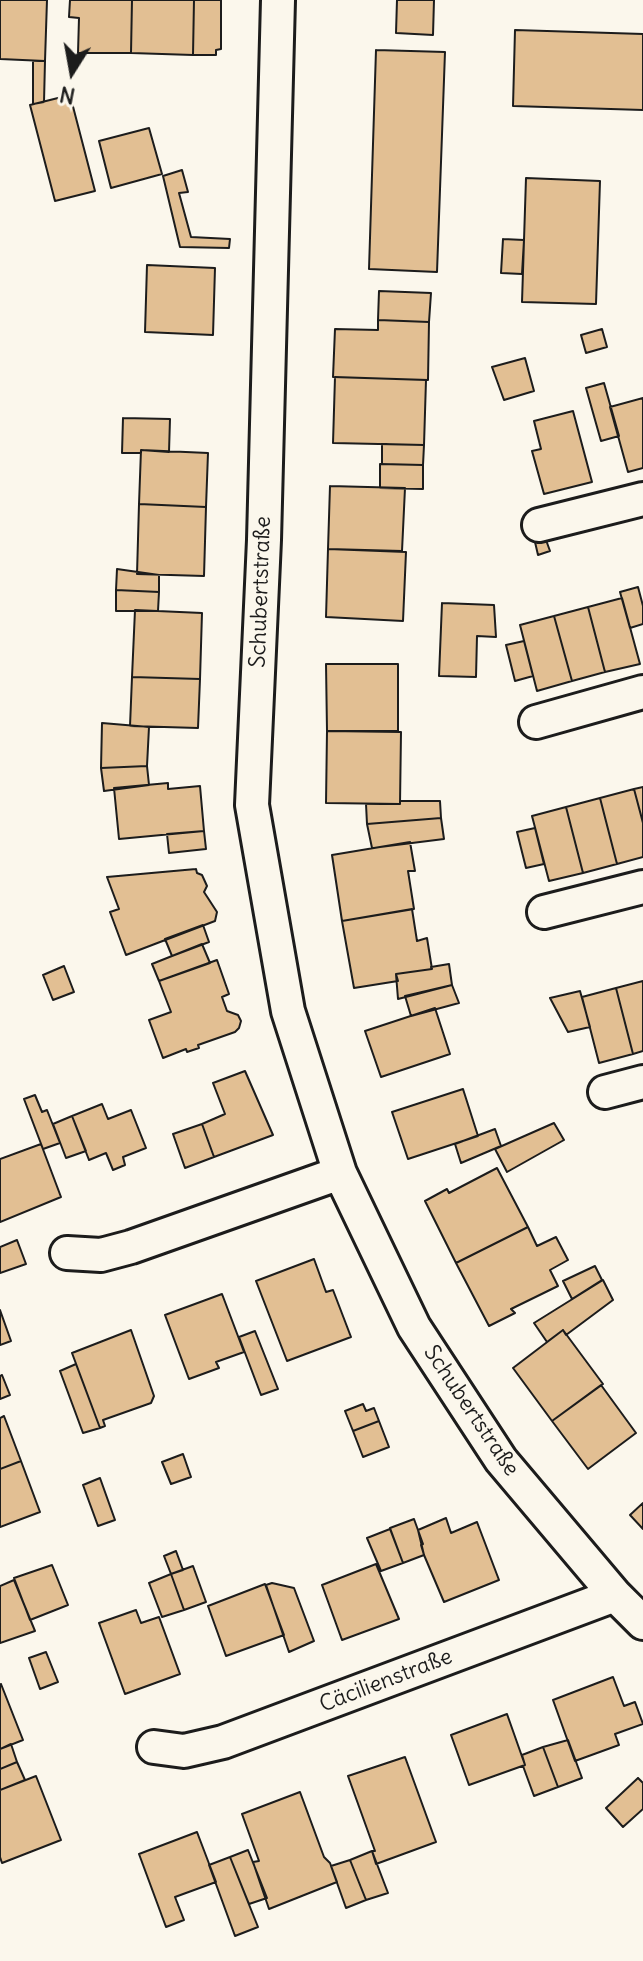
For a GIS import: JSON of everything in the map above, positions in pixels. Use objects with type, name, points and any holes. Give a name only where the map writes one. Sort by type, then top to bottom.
[{"type":"street","name":"Schubertstraße","points":[[278,0],[264,540],[252,805],[288,1011],[340,1173],[414,1327],[501,1460],[615,1595],[643,1623]]},
{"type":"street","points":[[539,525],[643,499]]},
{"type":"street","points":[[536,722],[643,692]]},
{"type":"street","points":[[544,912],[643,887]]},
{"type":"street","points":[[605,1092],[643,1082]]},
{"type":"street","points":[[67,1253],[101,1255],[131,1247],[340,1173]]},
{"type":"street","name":"Cäcilienstraße","points":[[154,1747],[184,1751],[223,1742],[615,1595]]},
{"type":"building","points":[[0,0],[47,0],[45,61],[0,59]]},
{"type":"building","points":[[70,0],[132,0],[131,53],[78,53],[79,18],[69,17]]},
{"type":"building","points":[[132,0],[194,0],[193,55],[131,53]]},
{"type":"building","points":[[194,0],[221,0],[221,49],[216,50],[216,55],[193,55]]},
{"type":"building","points":[[397,0],[434,0],[433,35],[396,33]]},
{"type":"building","points":[[515,30],[643,34],[643,110],[513,106]]},
{"type":"building","points":[[376,50],[445,52],[437,272],[369,269]]},
{"type":"building","points":[[33,61],[45,61],[44,102],[33,104]]},
{"type":"building","points":[[70,95],[95,191],[55,201],[30,105]]},
{"type":"building","points":[[149,128],[162,174],[111,188],[99,141]]},
{"type":"building","points":[[182,170],[188,192],[179,193],[191,237],[230,239],[229,248],[180,247],[163,176]]},
{"type":"building","points":[[526,178],[600,181],[596,304],[522,302]]},
{"type":"building","points":[[503,239],[524,240],[522,274],[501,273]]},
{"type":"building","points":[[147,265],[215,268],[213,335],[145,332]]},
{"type":"building","points":[[379,291],[431,293],[429,322],[378,320]]},
{"type":"building","points":[[378,320],[429,322],[428,380],[333,377],[335,329],[378,330]]},
{"type":"building","points":[[602,329],[607,347],[586,353],[581,335]]},
{"type":"building","points":[[525,358],[534,391],[504,400],[492,367]]},
{"type":"building","points":[[335,377],[426,380],[424,445],[333,443]]},
{"type":"building","points":[[604,383],[619,436],[601,441],[586,388]]},
{"type":"building","points":[[643,398],[643,468],[628,472],[610,407]]},
{"type":"building","points":[[573,411],[592,482],[544,494],[532,451],[541,449],[534,421]]},
{"type":"building","points":[[123,418],[170,419],[169,452],[141,450],[141,453],[122,453]]},
{"type":"building","points":[[382,444],[424,445],[423,465],[382,464]]},
{"type":"building","points":[[141,450],[208,453],[206,507],[139,504]]},
{"type":"building","points":[[380,464],[423,465],[423,489],[380,488]]},
{"type":"building","points":[[330,486],[405,488],[402,551],[328,549]]},
{"type":"building","points":[[139,504],[206,507],[204,576],[137,574]]},
{"type":"building","points":[[546,540],[550,551],[538,555],[535,542]]},
{"type":"building","points":[[328,549],[406,552],[403,621],[326,617]]},
{"type":"building","points":[[117,569],[159,575],[159,592],[116,590]]},
{"type":"building","points":[[638,587],[643,606],[643,624],[630,628],[620,592]]},
{"type":"building","points":[[116,590],[159,592],[158,611],[116,611]]},
{"type":"building","points":[[622,598],[640,664],[605,672],[588,607]]},
{"type":"building","points":[[442,603],[494,605],[496,637],[477,636],[476,677],[439,676]]},
{"type":"building","points":[[588,607],[605,672],[572,681],[554,616]]},
{"type":"building","points":[[135,610],[202,613],[200,679],[132,677]]},
{"type":"building","points":[[554,616],[572,681],[537,691],[520,625]]},
{"type":"building","points":[[524,641],[533,676],[515,681],[506,645]]},
{"type":"building","points":[[326,664],[398,664],[398,731],[327,731]]},
{"type":"building","points":[[132,677],[200,679],[198,728],[130,726]]},
{"type":"building","points":[[102,723],[149,727],[147,766],[101,768]]},
{"type":"building","points":[[327,731],[401,732],[400,804],[326,803]]},
{"type":"building","points":[[147,766],[149,785],[104,791],[101,768]]},
{"type":"building","points":[[168,783],[168,789],[200,786],[204,831],[119,839],[114,788]]},
{"type":"building","points":[[643,787],[643,823],[634,789]]},
{"type":"building","points":[[634,789],[643,823],[643,857],[617,864],[600,798]]},
{"type":"building","points":[[600,798],[617,864],[583,873],[566,807]]},
{"type":"building","points":[[400,801],[440,801],[441,818],[367,824],[366,804],[400,804]]},
{"type":"building","points":[[566,807],[583,873],[549,881],[532,816]]},
{"type":"building","points":[[441,818],[444,839],[372,848],[367,824]]},
{"type":"building","points":[[535,828],[544,864],[526,868],[517,832]]},
{"type":"building","points":[[204,831],[206,849],[169,853],[167,834]]},
{"type":"building","points":[[410,842],[415,871],[408,871],[414,909],[342,921],[332,855]]},
{"type":"building","points":[[196,869],[207,886],[204,892],[217,912],[215,921],[126,955],[110,912],[119,909],[107,877]]},
{"type":"building","points":[[412,909],[417,941],[427,938],[432,969],[396,974],[398,981],[354,988],[342,921]]},
{"type":"building","points":[[203,925],[209,942],[172,956],[165,939]]},
{"type":"building","points":[[202,944],[210,963],[159,981],[152,964]]},
{"type":"building","points":[[217,960],[229,994],[222,997],[227,1011],[238,1015],[241,1021],[239,1028],[198,1045],[199,1048],[187,1052],[186,1049],[163,1058],[149,1020],[171,1012],[159,981]]},
{"type":"building","points":[[449,964],[452,985],[398,999],[396,974]]},
{"type":"building","points":[[64,966],[74,992],[53,1000],[43,975]]},
{"type":"building","points":[[643,981],[643,1051],[633,1054],[616,988]]},
{"type":"building","points":[[452,985],[459,1003],[411,1016],[405,996]]},
{"type":"building","points":[[616,988],[633,1054],[599,1063],[582,997]]},
{"type":"building","points":[[580,991],[590,1027],[568,1032],[550,998]]},
{"type":"building","points":[[435,1008],[450,1054],[381,1077],[365,1031]]},
{"type":"building","points":[[245,1071],[273,1135],[214,1157],[202,1124],[225,1114],[213,1083]]},
{"type":"building","points":[[463,1089],[478,1136],[408,1159],[392,1112]]},
{"type":"building","points":[[35,1095],[42,1112],[47,1110],[60,1143],[43,1149],[24,1099]]},
{"type":"building","points":[[102,1104],[108,1119],[131,1110],[146,1148],[123,1157],[125,1165],[113,1170],[106,1153],[89,1160],[72,1116]]},
{"type":"building","points":[[72,1116],[86,1151],[66,1158],[53,1124]]},
{"type":"building","points":[[554,1123],[564,1140],[507,1172],[495,1149]]},
{"type":"building","points":[[202,1124],[214,1157],[185,1168],[173,1134]]},
{"type":"building","points":[[495,1129],[501,1146],[461,1163],[455,1144]]},
{"type":"building","points":[[41,1144],[61,1197],[0,1222],[0,1159]]},
{"type":"building","points":[[497,1168],[528,1227],[456,1263],[425,1201],[447,1189],[449,1193]]},
{"type":"building","points":[[528,1227],[537,1246],[556,1237],[568,1260],[550,1270],[558,1286],[511,1309],[515,1313],[489,1326],[456,1263]]},
{"type":"building","points":[[17,1240],[26,1264],[0,1273],[0,1247]]},
{"type":"building","points":[[314,1259],[326,1292],[333,1290],[351,1337],[287,1361],[256,1281]]},
{"type":"building","points":[[595,1266],[602,1280],[572,1299],[563,1281]]},
{"type":"building","points":[[603,1280],[613,1300],[566,1335],[563,1330],[547,1342],[534,1323]]},
{"type":"building","points":[[222,1294],[244,1352],[216,1362],[219,1368],[189,1379],[165,1315]]},
{"type":"building","points":[[0,1310],[11,1341],[0,1345]]},
{"type":"building","points":[[131,1330],[154,1396],[151,1403],[103,1420],[105,1426],[100,1428],[72,1353]]},
{"type":"building","points":[[563,1330],[603,1384],[552,1421],[513,1368]]},
{"type":"building","points":[[255,1331],[278,1389],[261,1395],[239,1337]]},
{"type":"building","points":[[76,1364],[100,1428],[83,1433],[60,1371]]},
{"type":"building","points":[[0,1376],[10,1395],[0,1399]]},
{"type":"building","points":[[601,1385],[636,1433],[588,1469],[552,1421]]},
{"type":"building","points":[[363,1404],[366,1411],[374,1408],[379,1421],[353,1431],[345,1411]]},
{"type":"building","points":[[4,1416],[21,1461],[0,1469],[0,1418]]},
{"type":"building","points":[[379,1421],[389,1447],[363,1457],[353,1431]]},
{"type":"building","points":[[183,1454],[191,1477],[171,1484],[162,1462]]},
{"type":"building","points":[[21,1461],[40,1512],[0,1527],[0,1469]]},
{"type":"building","points":[[100,1478],[115,1520],[98,1526],[83,1485]]},
{"type":"building","points":[[643,1503],[643,1529],[630,1515]]},
{"type":"building","points":[[446,1518],[451,1533],[477,1522],[499,1580],[444,1602],[424,1555],[418,1530]]},
{"type":"building","points":[[414,1519],[424,1555],[403,1563],[390,1528]]},
{"type":"building","points":[[390,1529],[403,1563],[381,1571],[367,1538]]},
{"type":"building","points":[[176,1551],[183,1570],[171,1574],[164,1556]]},
{"type":"building","points":[[376,1564],[399,1619],[342,1640],[322,1585]]},
{"type":"building","points":[[52,1565],[68,1605],[30,1620],[14,1578]]},
{"type":"building","points":[[193,1566],[206,1602],[184,1610],[171,1574]]},
{"type":"building","points":[[171,1574],[184,1610],[162,1617],[149,1583]]},
{"type":"building","points":[[14,1580],[35,1631],[0,1643],[0,1586]]},
{"type":"building","points":[[272,1583],[294,1588],[314,1641],[289,1652],[266,1585]]},
{"type":"building","points":[[265,1584],[284,1635],[226,1656],[208,1606]]},
{"type":"building","points":[[136,1610],[141,1623],[159,1617],[180,1674],[125,1694],[99,1623]]},
{"type":"building","points":[[46,1652],[58,1682],[40,1689],[29,1658]]},
{"type":"building","points":[[613,1677],[624,1706],[635,1702],[643,1724],[615,1734],[619,1745],[575,1761],[553,1700]]},
{"type":"building","points":[[0,1685],[23,1740],[0,1749]]},
{"type":"building","points":[[507,1714],[525,1765],[469,1785],[451,1735]]},
{"type":"building","points":[[568,1740],[582,1778],[558,1787],[543,1747]]},
{"type":"building","points":[[11,1744],[17,1762],[0,1769],[0,1749]]},
{"type":"building","points":[[543,1747],[558,1787],[534,1796],[522,1755]]},
{"type":"building","points":[[405,1757],[436,1842],[376,1864],[372,1851],[375,1851],[348,1776]]},
{"type":"building","points":[[17,1762],[25,1780],[0,1790],[0,1769]]},
{"type":"building","points":[[36,1776],[61,1840],[2,1863],[0,1790]]},
{"type":"building","points":[[638,1778],[643,1783],[643,1809],[623,1827],[606,1808]]},
{"type":"building","points":[[300,1792],[324,1857],[330,1863],[337,1882],[269,1909],[253,1862],[259,1861],[242,1814]]},
{"type":"building","points":[[197,1832],[216,1882],[175,1897],[184,1920],[166,1927],[139,1854]]},
{"type":"building","points":[[248,1850],[267,1898],[249,1904],[230,1857]]},
{"type":"building","points":[[372,1851],[388,1893],[366,1900],[350,1860]]},
{"type":"building","points":[[230,1857],[258,1927],[235,1936],[209,1865]]},
{"type":"building","points":[[350,1860],[366,1900],[346,1908],[331,1866]]}]
